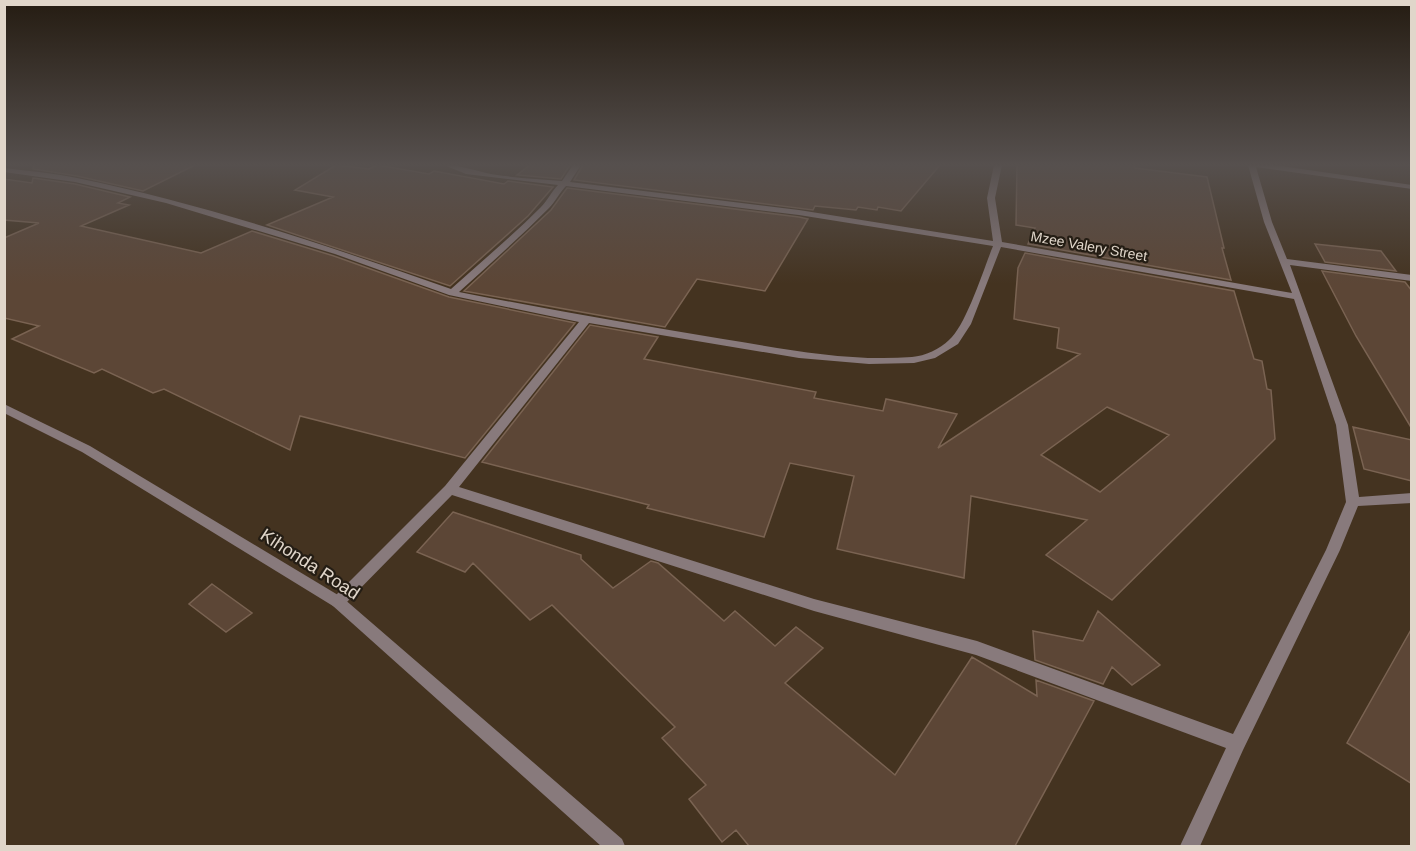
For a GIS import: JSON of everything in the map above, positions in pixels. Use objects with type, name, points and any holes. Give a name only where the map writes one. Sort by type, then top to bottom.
[{"type":"street","points":[[180,205],[338,252],[452,293],[586,320],[799,355],[869,361],[914,360],[931,356],[954,342],[966,324],[998,244],[992,205]]},
{"type":"street","points":[[452,293],[548,205]]},
{"type":"street","name":"Mzee Valery Street","points":[[752,205],[998,244],[1298,297]]},
{"type":"street","points":[[1190,846],[1237,744],[1333,550],[1353,502],[1342,425],[1263,205]]},
{"type":"street","points":[[1283,261],[1412,278]]},
{"type":"street","points":[[338,602],[450,489],[586,320]]},
{"type":"street","name":"Kihonda Road","points":[[4,408],[86,449],[338,602],[614,846]]},
{"type":"street","points":[[450,489],[814,605],[977,648],[1237,744]]},
{"type":"street","points":[[1353,502],[1412,498]]},
{"type":"building","points":[[4,205],[127,205],[81,226],[201,253],[252,231],[334,256],[449,297],[575,323],[465,458],[300,416],[290,450],[164,389],[153,393],[102,369],[94,373],[12,339],[39,326],[4,318],[4,238],[39,223],[4,220]]},
{"type":"building","points":[[315,205],[538,205],[450,286],[267,225]]},
{"type":"building","points":[[555,205],[701,205],[808,219],[765,291],[697,279],[665,327],[464,291]]},
{"type":"building","points":[[771,205],[906,205],[901,211],[878,207],[877,210],[858,207],[856,210],[815,206],[813,210]]},
{"type":"building","points":[[1016,205],[1214,205],[1231,280],[1028,244],[1035,228],[1016,225]]},
{"type":"building","points":[[1315,244],[1381,251],[1396,271],[1325,262]]},
{"type":"building","points":[[1025,253],[1234,291],[1254,359],[1262,361],[1267,389],[1271,390],[1275,439],[1112,600],[1046,555],[1087,520],[971,496],[964,578],[837,549],[854,476],[790,463],[764,537],[647,508],[649,505],[482,462],[590,325],[658,337],[644,359],[816,392],[814,398],[883,411],[886,399],[957,414],[938,448],[1080,354],[1057,348],[1059,328],[1014,319],[1018,268]],"holes":[[[1107,407],[1169,435],[1100,492],[1041,455]]]},
{"type":"building","points":[[1322,271],[1405,282],[1412,291],[1412,429],[1356,336]]},
{"type":"building","points":[[1353,427],[1412,440],[1412,481],[1364,469]]},
{"type":"building","points":[[453,512],[581,555],[581,559],[613,588],[651,561],[658,563],[724,621],[735,611],[775,646],[796,627],[823,648],[785,683],[895,775],[972,657],[1037,696],[1036,680],[1094,701],[1015,846],[749,846],[736,830],[722,842],[689,799],[706,785],[662,738],[675,727],[552,605],[530,620],[473,563],[465,572],[417,552]]},
{"type":"building","points":[[212,584],[252,613],[226,632],[189,604]]},
{"type":"building","points":[[1098,611],[1160,665],[1132,685],[1112,667],[1103,684],[1035,660],[1033,631],[1083,641]]},
{"type":"building","points":[[1412,628],[1412,784],[1347,743]]}]
